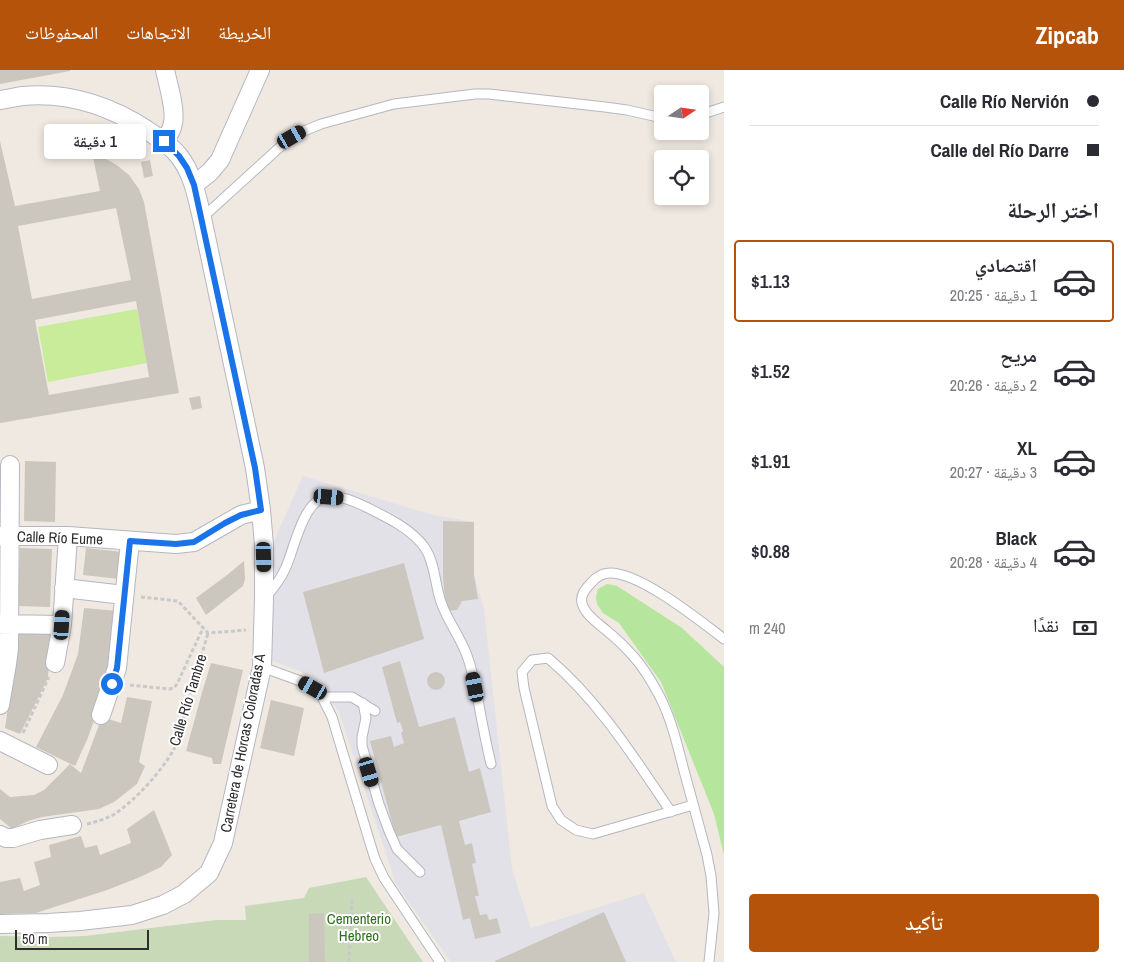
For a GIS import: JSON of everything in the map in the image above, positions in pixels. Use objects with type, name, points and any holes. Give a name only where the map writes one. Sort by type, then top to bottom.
[{"type":"street","points":[[164,141],[171,132],[174,121],[165,70]]},
{"type":"street","points":[[194,185],[210,172],[220,160],[260,70]]},
{"type":"street","name":"Carretera de Horcas Coloradas A","points":[[0,100],[22,96],[46,95],[90,102],[131,120],[164,141],[179,156],[187,168],[194,185],[202,218],[255,468],[264,545],[262,667],[223,843],[209,873],[184,894],[163,905],[132,914],[80,921],[0,924]]},
{"type":"street","points":[[0,704],[9,648],[4,624],[4,536],[10,466]]},
{"type":"street","name":"Calle Río Eume","points":[[4,536],[68,536],[176,544],[194,542],[241,515],[261,510]]},
{"type":"street","points":[[55,663],[62,625],[68,536]]},
{"type":"street","points":[[101,715],[117,668],[130,541]]},
{"type":"street","points":[[64,588],[124,594]]},
{"type":"street","points":[[4,624],[62,625]]},
{"type":"street","points":[[0,741],[48,765]]},
{"type":"street","points":[[4,837],[72,825]]},
{"type":"lane","points":[[202,218],[292,137],[321,124],[394,104],[489,94],[604,107],[654,116]]},
{"type":"lane","points":[[709,112],[724,107]]},
{"type":"lane","points":[[264,599],[276,586],[286,568],[306,515],[312,506],[322,498],[340,498],[356,502],[404,529],[426,549],[440,601],[448,620],[466,651],[491,764]]},
{"type":"lane","points":[[709,962],[714,913],[713,894],[707,856],[673,729],[660,696],[636,658],[587,613],[581,602],[583,593],[594,579],[600,575],[609,573],[638,580],[698,619],[724,640]]},
{"type":"lane","points":[[670,812],[623,741],[560,668],[548,658],[532,660],[522,672],[524,688],[552,806],[561,820],[576,830],[593,834],[670,812],[693,805]]},
{"type":"lane","points":[[262,667],[303,682],[322,697],[332,717],[375,859],[384,878],[440,962]]},
{"type":"lane","points":[[322,697],[352,697],[375,711]]},
{"type":"lane","points":[[363,703],[366,718],[362,746],[379,804],[397,849],[420,872]]},
{"type":"path","points":[[124,594],[178,601],[208,633],[264,628]]},
{"type":"path","name":"Calle Río Tambre","points":[[112,684],[174,688],[203,628]]},
{"type":"path","name":"Calle Río Tambre","points":[[72,825],[97,822],[113,815],[136,797],[169,759],[175,747],[208,633]]},
{"type":"path","points":[[16,749],[55,663]]},
{"type":"path","points":[[349,962],[352,898]]},
{"type":"shaded area","points":[[303,476],[433,515],[474,522],[474,575],[484,609],[512,869],[531,928],[644,893],[676,962],[451,962],[396,884],[339,712],[314,677],[268,659],[272,545]]},
{"type":"green space","points":[[137,309],[147,363],[48,382],[38,327]]},
{"type":"green space","points":[[607,584],[617,586],[682,628],[724,667],[724,855],[714,814],[661,682],[619,623],[603,613],[597,604],[598,589]]},
{"type":"green space","name":"Cementerio Hebreo","points":[[366,877],[423,962],[0,962],[0,936],[85,936],[216,920],[246,920],[245,906],[304,898],[309,888]]},
{"type":"building","points":[[0,70],[70,70],[70,71],[0,84]]},
{"type":"building","points":[[0,141],[15,206],[100,191],[92,152],[118,166],[129,175],[139,189],[144,202],[179,393],[0,423]],"holes":[[[116,208],[131,280],[32,299],[18,226]],[[136,301],[149,377],[49,395],[35,320]]]},
{"type":"building","points":[[150,160],[153,176],[144,178],[141,162]]},
{"type":"building","points":[[200,396],[202,408],[192,410],[189,398]]},
{"type":"building","points":[[25,461],[56,462],[55,522],[24,521]]},
{"type":"building","points":[[443,521],[474,522],[474,575],[478,599],[462,601],[457,610],[446,611],[443,577]]},
{"type":"building","points":[[20,548],[52,549],[50,607],[18,606]]},
{"type":"building","points":[[86,548],[123,552],[119,579],[83,575]]},
{"type":"building","points":[[244,561],[245,579],[243,586],[206,615],[196,598]]},
{"type":"building","points":[[404,563],[424,639],[324,673],[303,592]]},
{"type":"building","points":[[84,608],[119,611],[115,663],[87,740],[75,766],[36,747],[63,695],[78,654]]},
{"type":"building","points":[[19,629],[50,632],[48,678],[20,734],[5,728]]},
{"type":"building","points":[[400,661],[419,727],[455,717],[469,772],[480,768],[491,812],[459,821],[465,845],[472,843],[476,863],[472,864],[479,896],[475,896],[480,915],[487,914],[489,920],[497,918],[501,933],[475,939],[470,918],[463,920],[441,825],[396,837],[370,741],[391,736],[394,747],[404,743],[401,733],[403,731],[400,722],[397,723],[382,667]]},
{"type":"building","points":[[211,663],[243,670],[221,764],[213,764],[212,758],[186,751]]},
{"type":"building","points":[[432,672],[440,672],[445,677],[443,688],[432,690],[427,685],[427,677]]},
{"type":"building","points":[[127,697],[152,701],[139,762],[145,766],[137,784],[114,802],[99,809],[42,817],[12,829],[0,819],[0,789],[10,797],[34,795],[44,790],[70,764],[81,773],[102,717],[121,723]]},
{"type":"building","points":[[271,700],[304,708],[294,756],[260,748]]},
{"type":"building","points":[[154,810],[172,855],[161,867],[107,890],[36,913],[0,914],[0,882],[20,878],[24,891],[40,885],[34,862],[51,857],[49,845],[81,836],[85,848],[97,845],[100,855],[131,843],[127,829]]},
{"type":"building","points":[[604,912],[626,962],[495,962],[495,961]]},
{"type":"building","points":[[324,913],[325,962],[309,962],[309,914]]},
{"type":"route","points":[[112,684],[117,668],[130,541],[176,544],[194,542],[241,515],[261,510],[255,468],[194,185],[187,168],[179,156],[164,141]]}]
